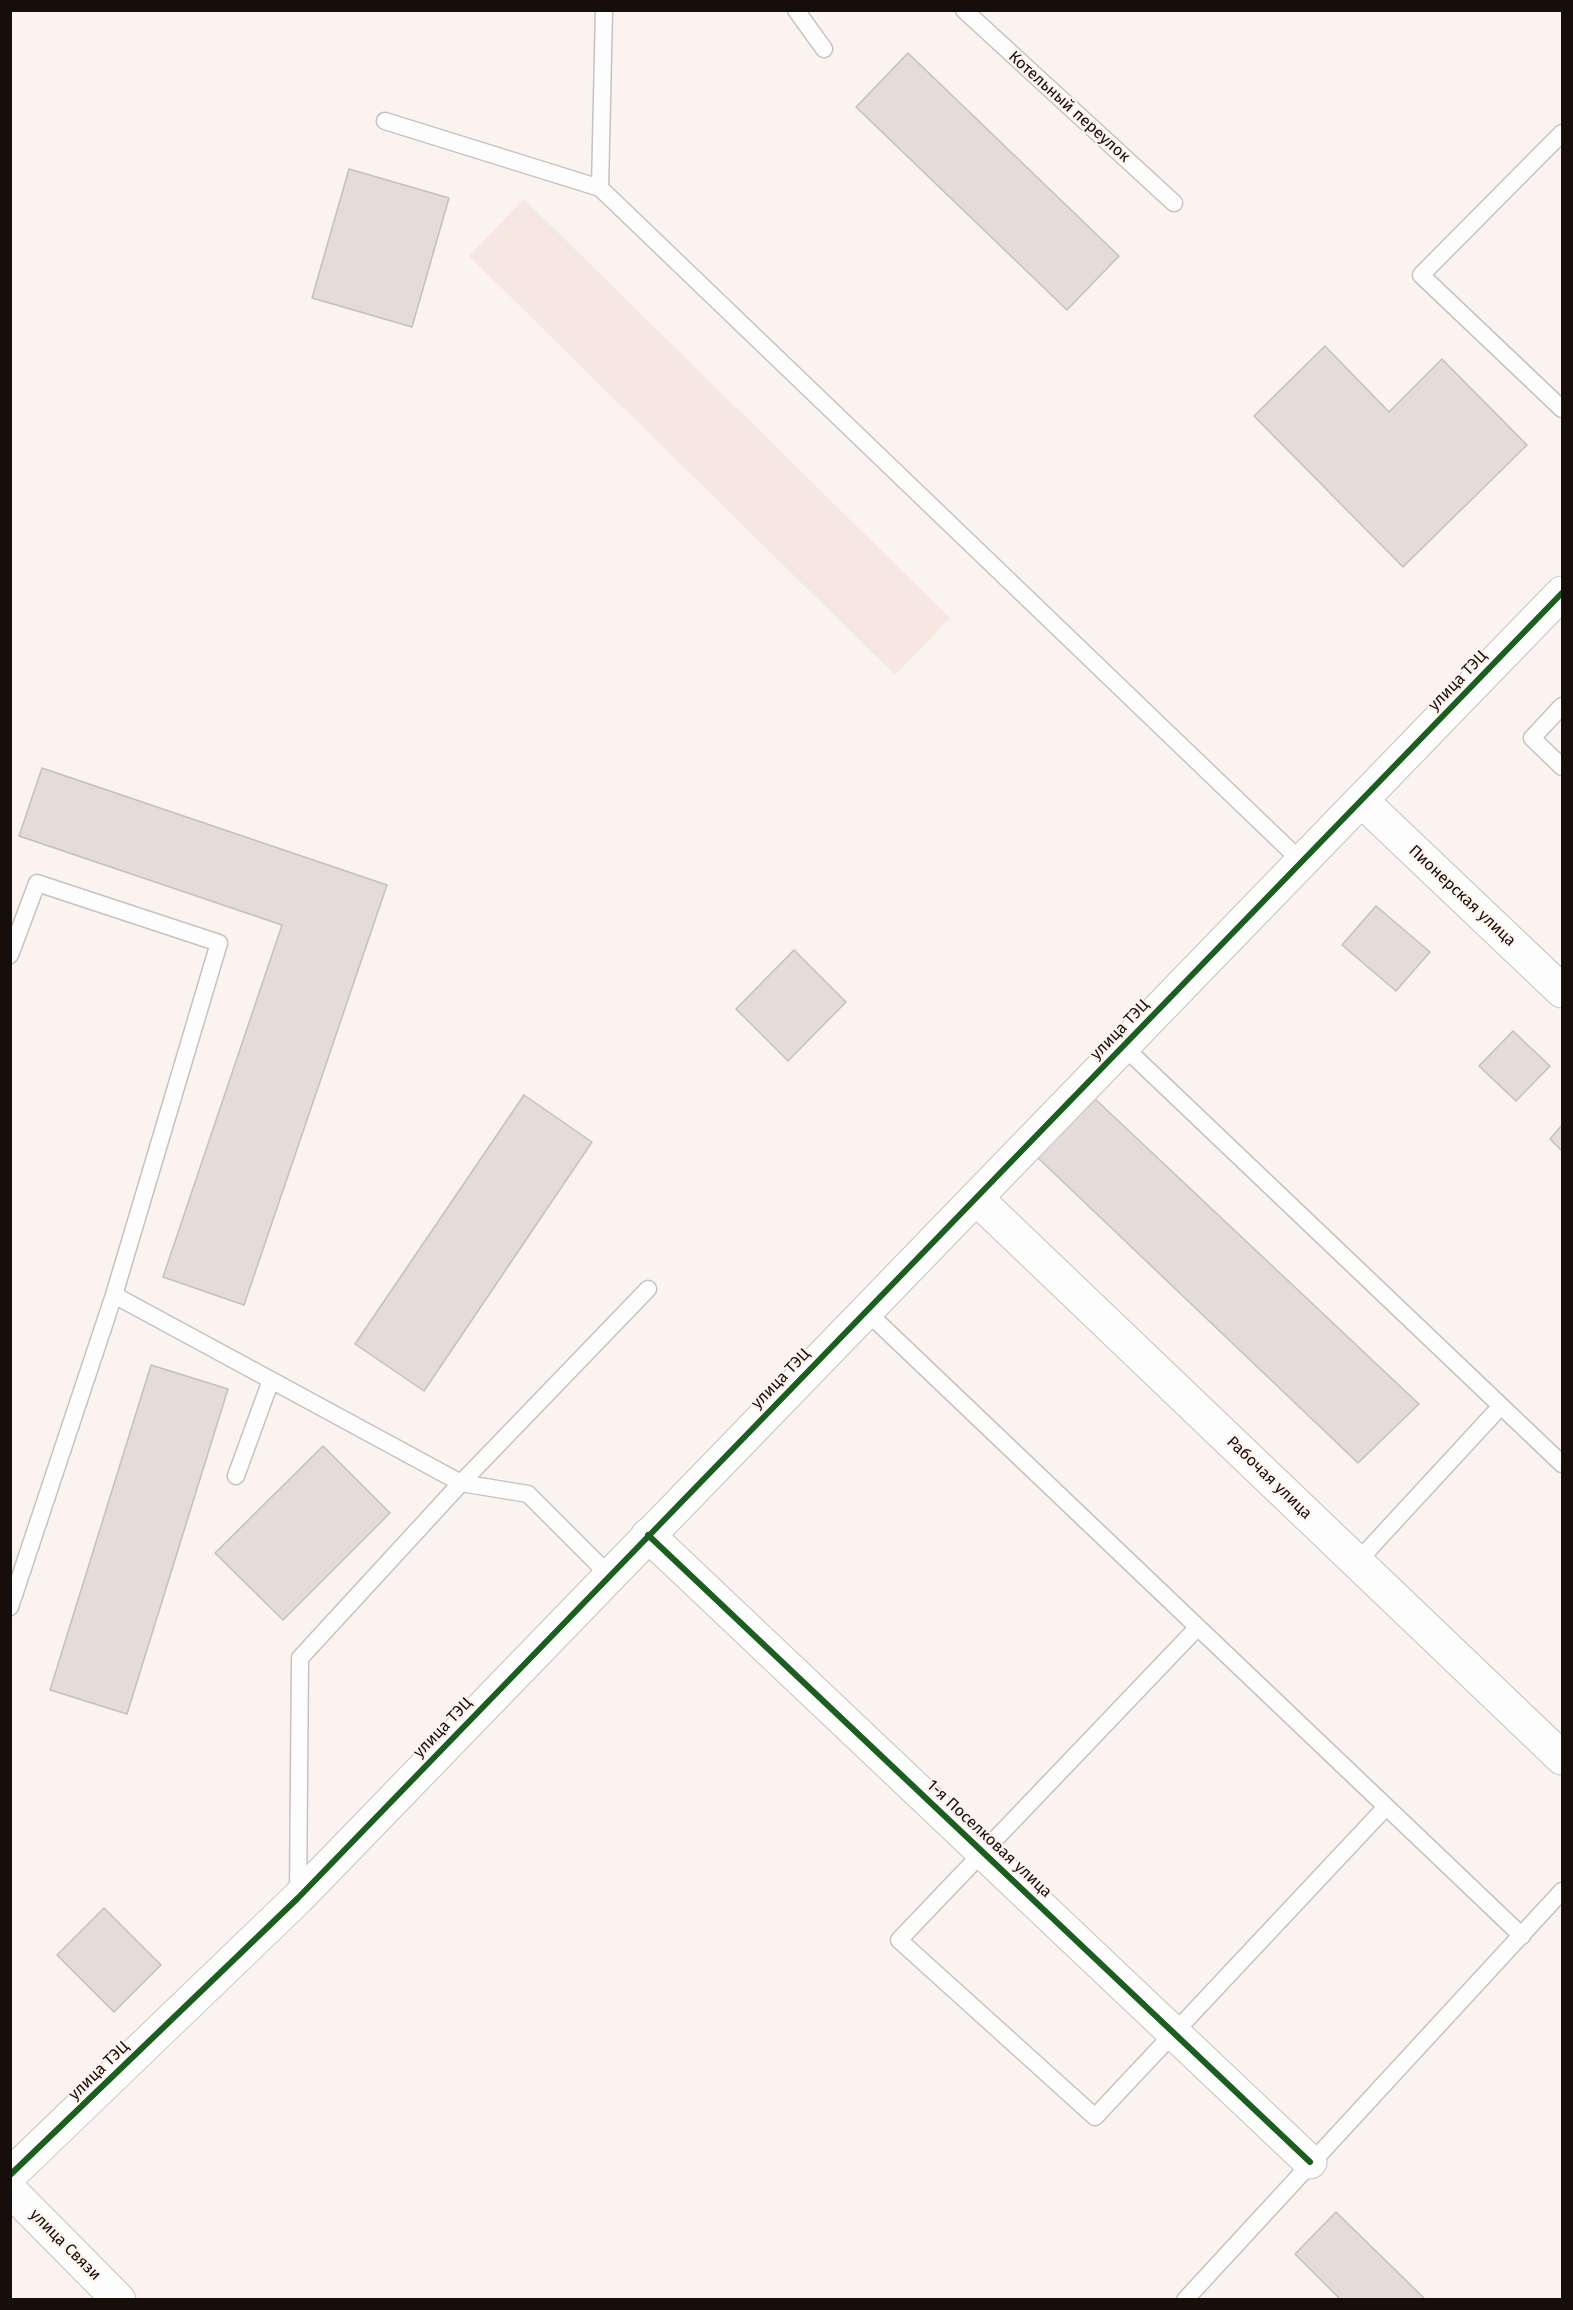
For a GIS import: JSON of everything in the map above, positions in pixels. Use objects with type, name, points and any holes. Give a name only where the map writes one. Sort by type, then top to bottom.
[{"type":"street","name":"улица ТЭЦ","points":[[10,2175],[298,1898],[1563,592]]},
{"type":"street","name":"Пионерская улица","points":[[1361,800],[1563,991]]},
{"type":"street","name":"Рабочая улица","points":[[976,1198],[1563,1758]]},
{"type":"street","name":"1-я Поселковая улица","points":[[648,1535],[1310,2162]]},
{"type":"street","name":"улица Связи","points":[[10,2190],[119,2300]]},
{"type":"lane","points":[[600,188],[604,10]]},
{"type":"lane","points":[[796,10],[824,49]]},
{"type":"lane","name":"Котельный переулок","points":[[964,10],[1174,203]]},
{"type":"lane","points":[[384,122],[600,188],[1302,862]]},
{"type":"lane","points":[[1563,133],[1421,275],[1563,410]]},
{"type":"lane","points":[[1563,706],[1532,738],[1563,766]]},
{"type":"lane","points":[[10,955],[37,883],[219,943],[114,1295],[10,1607]]},
{"type":"lane","points":[[1123,1046],[1563,1464]]},
{"type":"lane","points":[[298,1898],[300,1658],[461,1483],[648,1289]]},
{"type":"lane","points":[[114,1295],[461,1483],[528,1494],[610,1576]]},
{"type":"lane","points":[[866,1311],[1521,1936]]},
{"type":"lane","points":[[236,1476],[271,1380]]},
{"type":"lane","points":[[1357,1562],[1502,1406]]},
{"type":"lane","points":[[1198,1627],[899,1940],[1095,2117],[1386,1807]]},
{"type":"lane","points":[[1185,2300],[1310,2162],[1563,1891]]},
{"type":"shaded area","points":[[524,199],[950,618],[895,675],[469,256]]},
{"type":"building","points":[[908,53],[1119,256],[1067,310],[856,107]]},
{"type":"building","points":[[349,169],[449,198],[412,327],[312,298]]},
{"type":"building","points":[[1325,346],[1389,412],[1442,359],[1527,445],[1403,567],[1254,416]]},
{"type":"building","points":[[42,768],[387,885],[244,1305],[163,1277],[282,925],[19,836]]},
{"type":"building","points":[[1376,906],[1430,952],[1396,991],[1342,945]]},
{"type":"building","points":[[794,950],[846,1002],[788,1061],[736,1009]]},
{"type":"building","points":[[1513,1031],[1550,1066],[1516,1101],[1479,1066]]},
{"type":"building","points":[[524,1095],[592,1142],[424,1391],[355,1344]]},
{"type":"building","points":[[1094,1098],[1419,1404],[1358,1463],[1037,1157]]},
{"type":"building","points":[[1562,1125],[1562,1151],[1550,1139]]},
{"type":"building","points":[[151,1365],[228,1389],[127,1714],[50,1690]]},
{"type":"building","points":[[323,1446],[390,1513],[283,1620],[215,1553]]},
{"type":"building","points":[[104,1908],[161,1965],[114,2012],[57,1955]]},
{"type":"building","points":[[1336,2212],[1426,2300],[1341,2300],[1295,2254]]},
{"type":"cycle path","points":[[10,2175],[298,1898],[1562,593]]},
{"type":"cycle path","points":[[648,1535],[1310,2162]]}]
